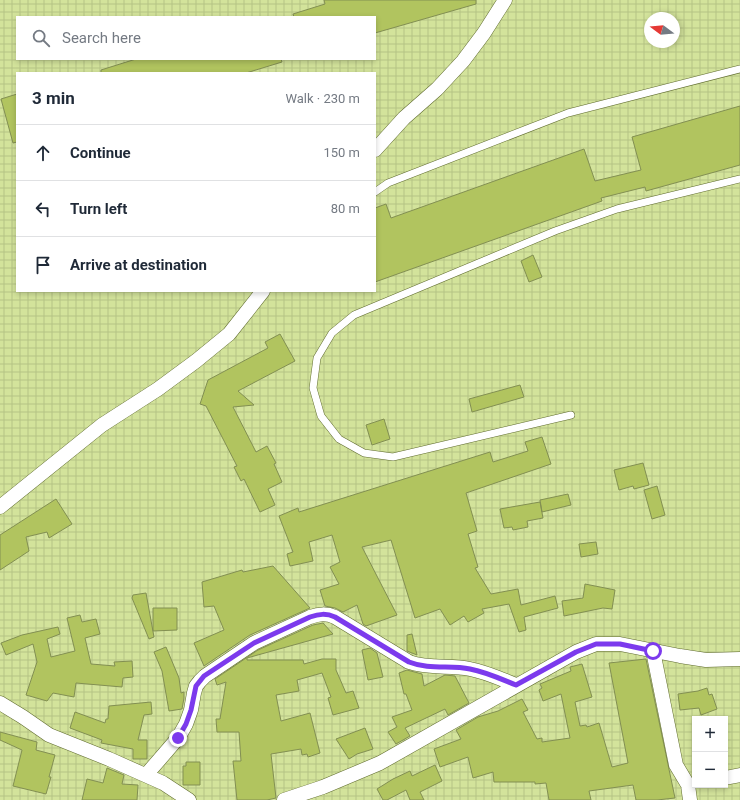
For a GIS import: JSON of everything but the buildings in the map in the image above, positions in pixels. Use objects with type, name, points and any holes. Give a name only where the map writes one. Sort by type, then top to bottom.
[{"type":"street","points":[[376,149],[404,118],[437,89],[462,61],[484,33],[505,0]]},
{"type":"street","points":[[0,507],[102,425],[158,389],[229,334],[262,292]]},
{"type":"street","points":[[146,775],[178,738],[186,724],[191,710],[196,686],[204,676],[254,643],[317,614],[329,614],[335,617],[409,662],[425,666],[469,668],[516,685]]},
{"type":"street","points":[[284,800],[323,787],[380,763],[516,685],[576,652],[596,644],[620,644],[706,660],[740,659]]},
{"type":"street","points":[[653,651],[676,765],[692,784],[690,800]]},
{"type":"street","points":[[0,703],[48,735],[146,775],[163,783],[189,800]]},
{"type":"street","points":[[728,777],[740,774]]},
{"type":"lane","points":[[376,191],[388,183],[568,113],[740,69]]},
{"type":"lane","points":[[571,415],[393,457],[364,453],[339,439],[321,416],[314,388],[317,358],[332,333],[354,315],[555,231],[617,209],[740,179]]},
{"type":"shaded area","points":[[0,0],[740,0],[740,800],[0,800]]},
{"type":"route","points":[[178,738],[186,724],[191,710],[196,686],[204,676],[254,643],[317,614],[329,614],[335,617],[409,662],[425,666],[469,668],[516,685],[576,652],[596,644],[620,644],[653,651]]}]
